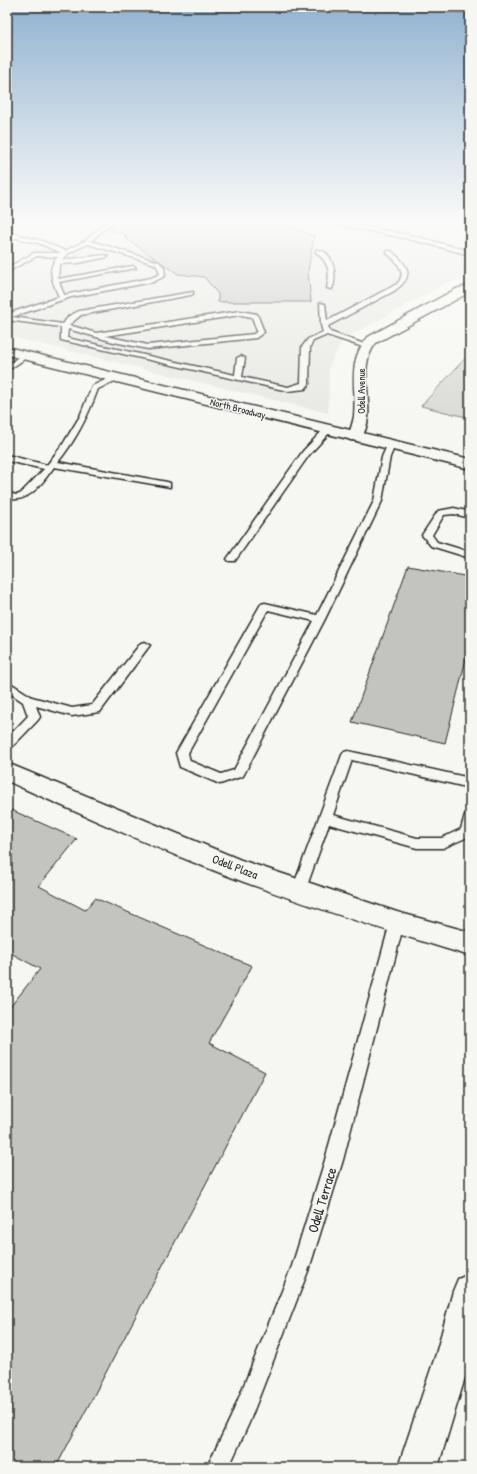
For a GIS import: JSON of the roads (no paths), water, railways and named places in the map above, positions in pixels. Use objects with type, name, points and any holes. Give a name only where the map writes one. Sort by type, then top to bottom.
[{"type":"street","points":[[365,346],[372,340],[436,304],[466,290]]},
{"type":"street","name":"Odell Avenue","points":[[355,437],[361,416],[360,357],[365,346]]},
{"type":"street","name":"North Broadway","points":[[7,351],[470,464]]},
{"type":"street","name":"Odell Plaza","points":[[7,771],[73,801],[232,867],[397,924],[470,944]]},
{"type":"street","points":[[418,1467],[454,1354],[470,1291]]},
{"type":"lane","points":[[59,290],[62,298]]},
{"type":"lane","points":[[7,317],[62,298],[104,290]]},
{"type":"lane","points":[[324,325],[392,290]]},
{"type":"lane","points":[[191,293],[79,313],[73,316],[63,326],[62,339],[277,388],[288,389],[302,387],[305,384],[306,347],[310,340],[327,333],[365,346]]},
{"type":"lane","points":[[322,304],[324,325],[327,333]]},
{"type":"lane","points":[[7,317],[63,326],[95,335],[148,347],[256,336],[261,332],[255,315],[240,313],[95,335]]},
{"type":"lane","points":[[7,369],[26,356]]},
{"type":"lane","points":[[238,379],[241,358]]},
{"type":"lane","points":[[7,495],[16,498],[23,496],[51,466],[67,445],[84,416],[95,388],[114,378]]},
{"type":"lane","points":[[232,559],[306,453],[328,430]]},
{"type":"lane","points":[[320,619],[265,606],[182,753],[184,764],[220,779],[239,773],[320,619],[378,501],[386,457],[391,445]]},
{"type":"lane","points":[[7,458],[167,485]]},
{"type":"lane","points":[[470,515],[454,511],[441,513],[427,535],[434,544],[470,555]]},
{"type":"lane","points":[[7,685],[28,700],[72,712],[96,710],[145,645]]},
{"type":"lane","points":[[7,745],[34,717],[28,700]]},
{"type":"lane","points":[[299,890],[348,755],[470,783]]},
{"type":"lane","points":[[325,818],[417,843],[443,843],[467,832],[470,819]]},
{"type":"lane","name":"Odell Terrace","points":[[218,1467],[238,1423],[301,1266],[334,1160],[397,924]]}]
